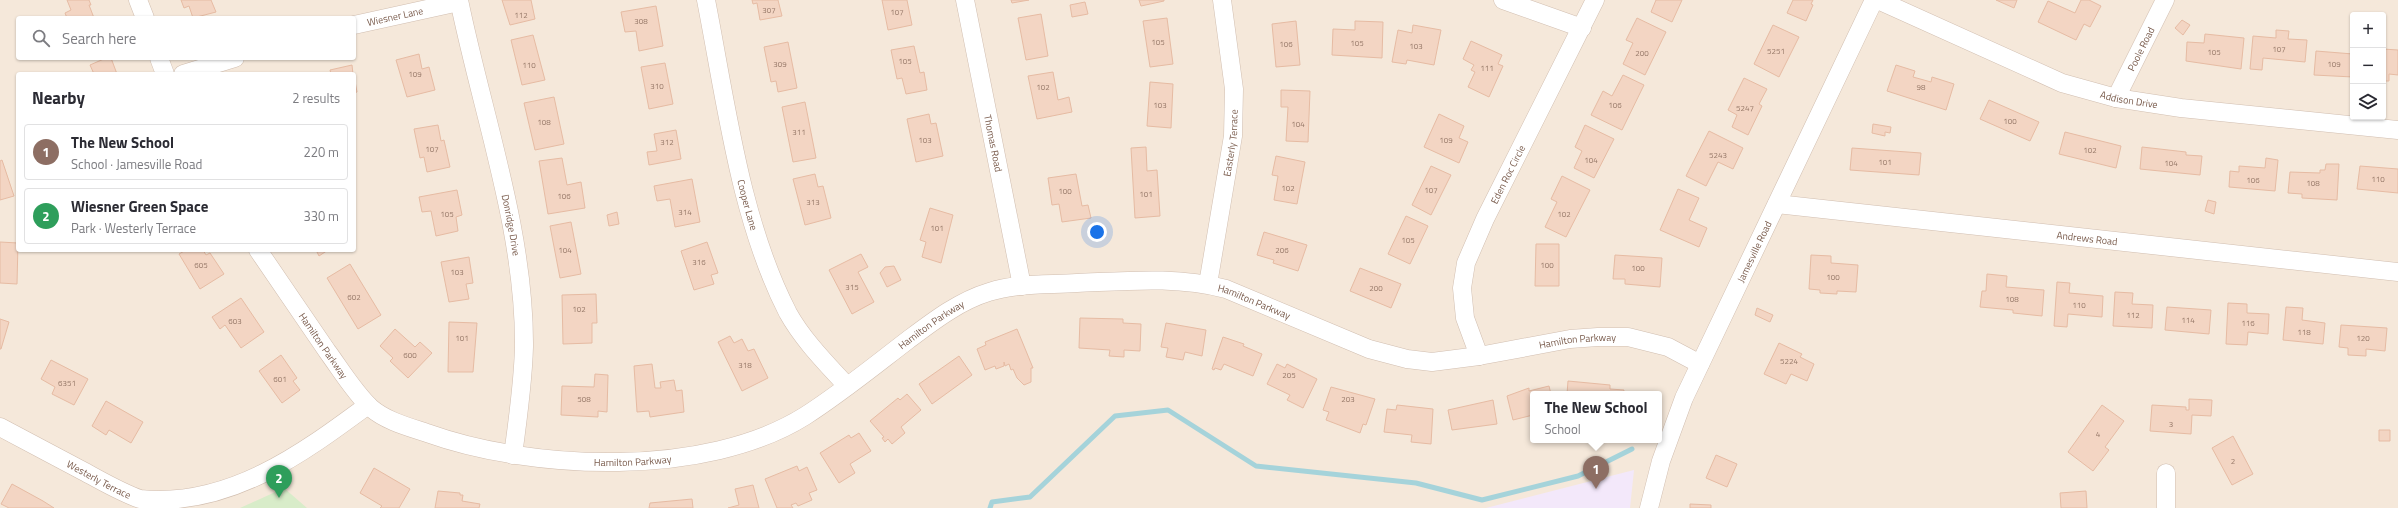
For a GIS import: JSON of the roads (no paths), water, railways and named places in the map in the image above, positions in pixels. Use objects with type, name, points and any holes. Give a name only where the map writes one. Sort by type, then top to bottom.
[{"type":"street","points":[[138,0],[144,16]]},
{"type":"street","name":"Cooper Lane","points":[[706,0],[745,195],[764,256],[788,313],[808,342],[847,386]]},
{"type":"street","name":"Thomas Road","points":[[965,0],[1022,286]]},
{"type":"street","name":"Easterly Terrace","points":[[1208,284],[1233,136],[1234,89],[1222,0]]},
{"type":"street","points":[[1503,0],[1582,28]]},
{"type":"street","name":"Eden Roc Circle","points":[[1479,356],[1465,318],[1462,288],[1466,263],[1485,219],[1595,0]]},
{"type":"street","name":"Jamesville Road","points":[[1649,508],[1660,461],[1700,364],[1874,0]]},
{"type":"street","name":"Addison Drive","points":[[1878,0],[2062,83],[2116,98],[2181,108],[2398,130]]},
{"type":"street","name":"Poole Road","points":[[2116,98],[2165,0]]},
{"type":"street","name":"Wiesner Lane","points":[[356,25],[459,1]]},
{"type":"street","name":"Donridge Drive","points":[[459,1],[504,190],[519,279],[524,345],[522,390],[513,455]]},
{"type":"street","points":[[160,60],[164,72]]},
{"type":"street","points":[[190,72],[228,60]]},
{"type":"street","name":"Andrews Road","points":[[1777,204],[2398,272]]},
{"type":"street","name":"Hamilton Parkway","points":[[259,252],[348,381],[373,410],[395,422],[447,440],[513,455],[618,462],[664,460],[721,450],[769,434],[804,417],[941,316],[988,292],[1022,286],[1162,280],[1208,284],[1226,289],[1369,349],[1407,359],[1432,362],[1479,356],[1570,339],[1628,338],[1668,347],[1700,364]]},
{"type":"street","name":"Westerly Terrace","points":[[0,427],[118,490],[140,498],[183,506],[225,498],[249,488],[281,470],[368,405]]},
{"type":"street","points":[[2166,473],[2166,508]]},
{"type":"waterway","points":[[990,508],[992,502],[1030,497],[1115,416],[1168,410],[1256,466],[1416,483],[1482,500],[1578,476],[1632,449]]},
{"type":"place","name":"The New School","points":[[1596,489]]},
{"type":"place","name":"Wiesner Green Space","points":[[279,498]]}]
